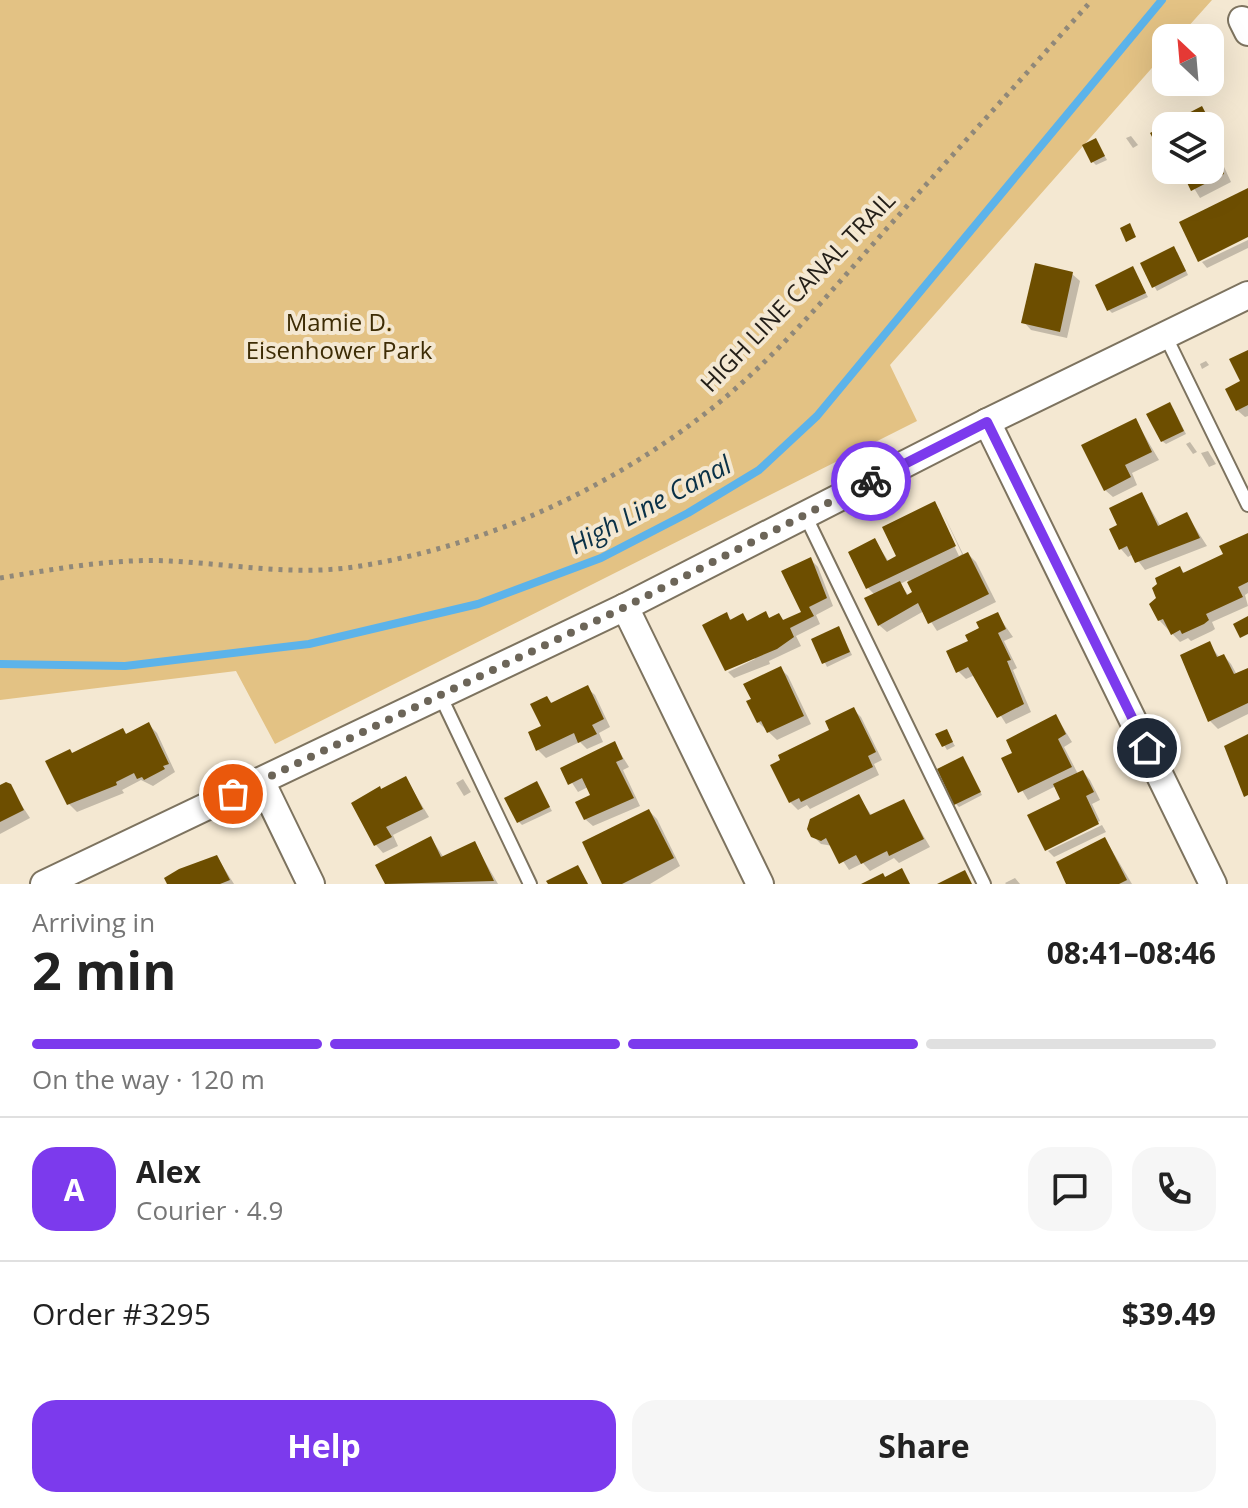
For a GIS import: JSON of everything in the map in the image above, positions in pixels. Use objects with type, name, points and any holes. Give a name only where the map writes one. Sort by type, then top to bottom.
[{"type":"street","points":[[44,884],[74,877],[261,781],[625,607],[987,422],[1248,295]]},
{"type":"street","points":[[987,422],[1213,884]]},
{"type":"street","points":[[625,607],[760,884]]},
{"type":"street","points":[[261,781],[311,884]]},
{"type":"lane","points":[[1165,335],[1248,505]]},
{"type":"lane","points":[[805,515],[984,884]]},
{"type":"lane","points":[[440,695],[530,884]]},
{"type":"path","name":"HIGH LINE CANAL TRAIL","points":[[0,578],[49,570],[166,561],[298,571],[351,567],[428,553],[509,525],[583,492],[654,450],[713,407],[762,361],[1092,0]]},
{"type":"green space","name":"Mamie D. Eisenhower Park","points":[[0,0],[1212,0],[1191,24],[1152,24],[1152,68],[890,365],[917,421],[275,744],[236,671],[0,700]]},
{"type":"building","points":[[1202,106],[1205,112],[1190,112]]},
{"type":"building","points":[[1096,138],[1105,156],[1091,163],[1082,145]]},
{"type":"building","points":[[1188,184],[1205,184],[1191,191]]},
{"type":"building","points":[[1248,188],[1248,237],[1198,262],[1179,222]]},
{"type":"building","points":[[1130,223],[1136,237],[1126,242],[1120,228]]},
{"type":"building","points":[[1174,246],[1186,271],[1152,288],[1140,263]]},
{"type":"building","points":[[1035,263],[1073,272],[1060,332],[1021,323]]},
{"type":"building","points":[[1133,266],[1146,293],[1107,311],[1095,285]]},
{"type":"building","points":[[1248,350],[1248,405],[1236,411],[1225,389],[1240,381],[1229,359]]},
{"type":"building","points":[[1170,402],[1184,431],[1161,442],[1146,414]]},
{"type":"building","points":[[1136,418],[1152,452],[1125,465],[1131,477],[1104,491],[1081,445]]},
{"type":"building","points":[[1142,492],[1158,526],[1187,512],[1200,538],[1135,563],[1127,546],[1119,550],[1109,529],[1117,525],[1109,508]]},
{"type":"building","points":[[935,501],[956,546],[866,589],[848,552],[875,538],[887,561],[896,556],[882,527]]},
{"type":"building","points":[[1248,533],[1248,582],[1238,587],[1243,597],[1206,614],[1209,620],[1204,624],[1182,634],[1180,630],[1171,635],[1163,619],[1158,621],[1149,604],[1156,598],[1152,588],[1157,584],[1155,578],[1180,566],[1183,573],[1223,554],[1219,546]]},
{"type":"building","points":[[968,552],[989,594],[928,624],[918,603],[878,626],[864,598],[900,581],[907,595],[912,592],[907,582]]},
{"type":"building","points":[[811,557],[827,598],[809,607],[814,616],[790,628],[794,637],[777,649],[725,671],[702,625],[727,612],[730,620],[743,613],[747,621],[766,611],[769,618],[779,613],[783,620],[801,612],[781,571]]},
{"type":"building","points":[[998,612],[1006,629],[998,633],[1011,660],[1007,661],[1024,704],[997,718],[968,667],[956,673],[946,651],[968,641],[965,635],[979,628],[976,622]]},
{"type":"building","points":[[1248,616],[1248,634],[1240,638],[1233,624]]},
{"type":"building","points":[[839,626],[850,652],[822,664],[811,639]]},
{"type":"building","points":[[1210,641],[1217,657],[1224,654],[1234,674],[1248,668],[1248,703],[1208,722],[1180,655]]},
{"type":"building","points":[[781,666],[804,716],[767,733],[761,721],[757,723],[746,701],[751,699],[743,684]]},
{"type":"building","points":[[588,685],[604,719],[592,725],[597,734],[578,743],[574,733],[536,751],[528,732],[541,726],[530,704],[547,696],[551,703]]},
{"type":"building","points":[[854,707],[876,752],[868,756],[873,767],[801,802],[799,798],[789,803],[770,765],[780,760],[778,755],[829,730],[825,721]]},
{"type":"building","points":[[1056,714],[1066,734],[1058,739],[1072,767],[1018,793],[1001,758],[1012,753],[1006,740]]},
{"type":"building","points":[[149,722],[169,764],[163,766],[165,769],[144,780],[142,777],[137,779],[134,773],[116,782],[117,785],[67,805],[45,761],[70,749],[72,753],[123,728],[126,734]]},
{"type":"building","points":[[947,729],[953,742],[942,747],[935,734]]},
{"type":"building","points":[[1248,734],[1248,795],[1244,797],[1224,746]]},
{"type":"building","points":[[615,741],[623,759],[616,762],[634,798],[584,820],[575,802],[590,795],[582,778],[568,785],[560,768]]},
{"type":"building","points":[[963,756],[981,792],[954,805],[937,769]]},
{"type":"building","points":[[1083,770],[1094,792],[1086,796],[1099,824],[1045,851],[1027,815],[1060,799],[1053,784]]},
{"type":"building","points":[[406,776],[423,809],[386,827],[392,837],[374,846],[351,803],[380,786],[381,789]]},
{"type":"building","points":[[537,781],[550,807],[517,823],[504,798]]},
{"type":"building","points":[[6,782],[11,784],[24,810],[0,822],[0,785]]},
{"type":"building","points":[[859,794],[870,815],[904,799],[924,839],[889,856],[887,851],[861,864],[856,855],[839,864],[826,838],[821,841],[811,837],[807,829],[810,819]]},
{"type":"building","points":[[649,809],[674,858],[622,884],[602,884],[582,842]]},
{"type":"building","points":[[431,836],[441,857],[475,841],[494,881],[385,884],[375,865]]},
{"type":"building","points":[[1105,837],[1127,880],[1119,884],[1066,884],[1056,862]]},
{"type":"building","points":[[217,855],[230,880],[220,884],[167,884],[164,878],[179,869]]},
{"type":"building","points":[[578,865],[588,884],[548,884],[546,881]]},
{"type":"building","points":[[902,868],[910,884],[861,884],[883,873],[885,877]]},
{"type":"building","points":[[965,870],[972,884],[937,884]]},
{"type":"waterway","name":"High Line Canal","points":[[0,664],[125,666],[309,644],[478,604],[601,558],[688,513],[759,470],[817,416],[1162,0]]},
{"type":"way so far","points":[[233,794],[625,607],[871,481]]},
{"type":"route","points":[[871,481],[987,422],[1147,748]]}]
